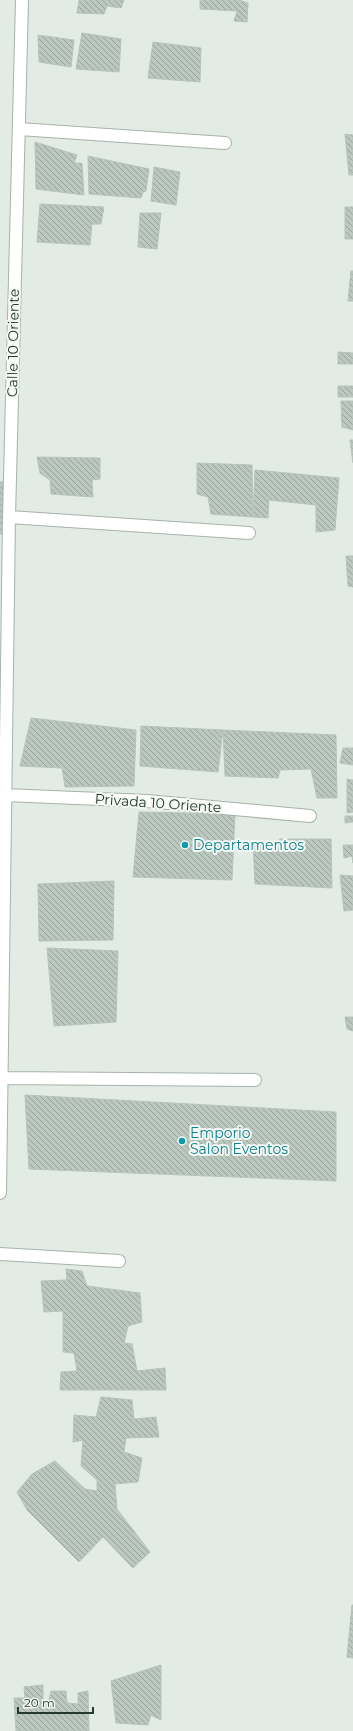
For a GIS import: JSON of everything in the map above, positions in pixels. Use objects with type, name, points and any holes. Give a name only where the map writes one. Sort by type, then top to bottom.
[{"type":"street","name":"Calle 10 Oriente","points":[[0,1194],[5,794],[3,734],[22,0]]},
{"type":"street","points":[[19,129],[225,143]]},
{"type":"street","points":[[9,516],[249,533]]},
{"type":"street","name":"Privada 10 Oriente","points":[[5,794],[147,801],[310,816]]},
{"type":"street","points":[[1,1077],[255,1080]]},
{"type":"street","points":[[0,1254],[119,1261]]},
{"type":"building","points":[[79,0],[124,0],[121,8],[107,6],[104,14],[77,13]]},
{"type":"building","points":[[200,0],[239,0],[248,3],[247,22],[234,21],[237,11],[200,9]]},
{"type":"building","points":[[82,33],[121,39],[119,72],[76,69]]},
{"type":"building","points":[[38,35],[74,40],[71,67],[39,62]]},
{"type":"building","points":[[153,42],[201,48],[200,82],[148,78]]},
{"type":"building","points":[[345,134],[353,135],[353,175],[349,175]]},
{"type":"building","points":[[35,142],[77,155],[74,163],[82,163],[84,195],[36,189]]},
{"type":"building","points":[[88,156],[149,169],[146,191],[143,192],[141,198],[89,194]]},
{"type":"building","points":[[154,167],[180,172],[176,205],[151,201]]},
{"type":"building","points":[[40,204],[104,207],[101,224],[92,224],[90,245],[37,242]]},
{"type":"building","points":[[345,207],[353,207],[353,239],[345,239]]},
{"type":"building","points":[[140,213],[161,213],[157,249],[138,247]]},
{"type":"building","points":[[351,271],[353,271],[353,301],[348,301]]},
{"type":"building","points":[[338,352],[353,353],[353,364],[338,364]]},
{"type":"building","points":[[338,386],[353,386],[353,397],[338,397]]},
{"type":"building","points":[[341,401],[353,401],[353,430],[342,427]]},
{"type":"building","points":[[350,440],[353,440],[353,463]]},
{"type":"building","points":[[37,457],[100,458],[100,479],[92,480],[93,497],[51,494],[50,480],[40,473]]},
{"type":"building","points":[[197,463],[252,465],[253,517],[211,514],[208,497],[197,494]]},
{"type":"building","points":[[255,470],[339,478],[335,530],[316,532],[316,505],[269,500],[268,518],[253,517]]},
{"type":"building","points":[[0,482],[4,482],[9,535],[0,534]]},
{"type":"building","points":[[346,556],[353,556],[353,587],[348,586]]},
{"type":"building","points":[[31,718],[136,730],[134,786],[65,787],[62,768],[20,766]]},
{"type":"building","points":[[141,726],[223,730],[218,772],[140,766]]},
{"type":"building","points":[[223,730],[336,735],[337,798],[317,798],[311,769],[280,770],[278,778],[225,776]]},
{"type":"building","points":[[343,748],[353,748],[353,765],[340,763]]},
{"type":"building","points":[[347,779],[353,780],[353,812],[347,813]]},
{"type":"building","name":"Departamentos","points":[[139,812],[235,814],[232,880],[133,877]]},
{"type":"building","points":[[345,816],[353,816],[353,822],[345,823]]},
{"type":"building","points":[[280,839],[331,839],[332,888],[255,884],[253,843],[275,845]]},
{"type":"building","points":[[343,845],[353,845],[353,863],[352,856],[344,858]]},
{"type":"building","points":[[340,875],[353,876],[353,910],[344,911]]},
{"type":"building","points":[[114,881],[113,940],[39,941],[38,884]]},
{"type":"building","points":[[47,948],[118,951],[116,1022],[54,1026]]},
{"type":"building","points":[[345,1017],[353,1017],[353,1031],[347,1029]]},
{"type":"building","name":"Emporio Salon Eventos","points":[[25,1095],[336,1112],[336,1181],[29,1169]]},
{"type":"building","points":[[66,1269],[82,1271],[87,1286],[140,1293],[142,1322],[128,1326],[124,1343],[132,1344],[137,1371],[165,1368],[166,1390],[60,1390],[61,1372],[77,1371],[74,1353],[63,1352],[63,1311],[44,1312],[41,1281],[67,1280]]},
{"type":"building","points":[[101,1397],[132,1400],[134,1419],[156,1417],[159,1437],[126,1438],[124,1452],[142,1458],[138,1482],[115,1484],[117,1509],[150,1552],[133,1568],[103,1537],[79,1562],[27,1510],[17,1492],[32,1474],[55,1461],[85,1489],[97,1491],[97,1480],[81,1466],[83,1440],[73,1442],[74,1415],[96,1417]]},
{"type":"building","points":[[353,1605],[353,1658],[347,1657]]},
{"type":"building","points":[[161,1665],[161,1720],[151,1715],[148,1725],[116,1723],[111,1681]]},
{"type":"building","points":[[43,1685],[43,1703],[48,1704],[51,1691],[66,1691],[67,1703],[78,1704],[78,1693],[88,1691],[89,1731],[16,1731],[14,1698],[25,1698],[24,1687]]},
{"type":"place","name":"Departamentos","points":[[185,845]]},
{"type":"place","name":"Emporio Salon Eventos","points":[[182,1141]]}]
